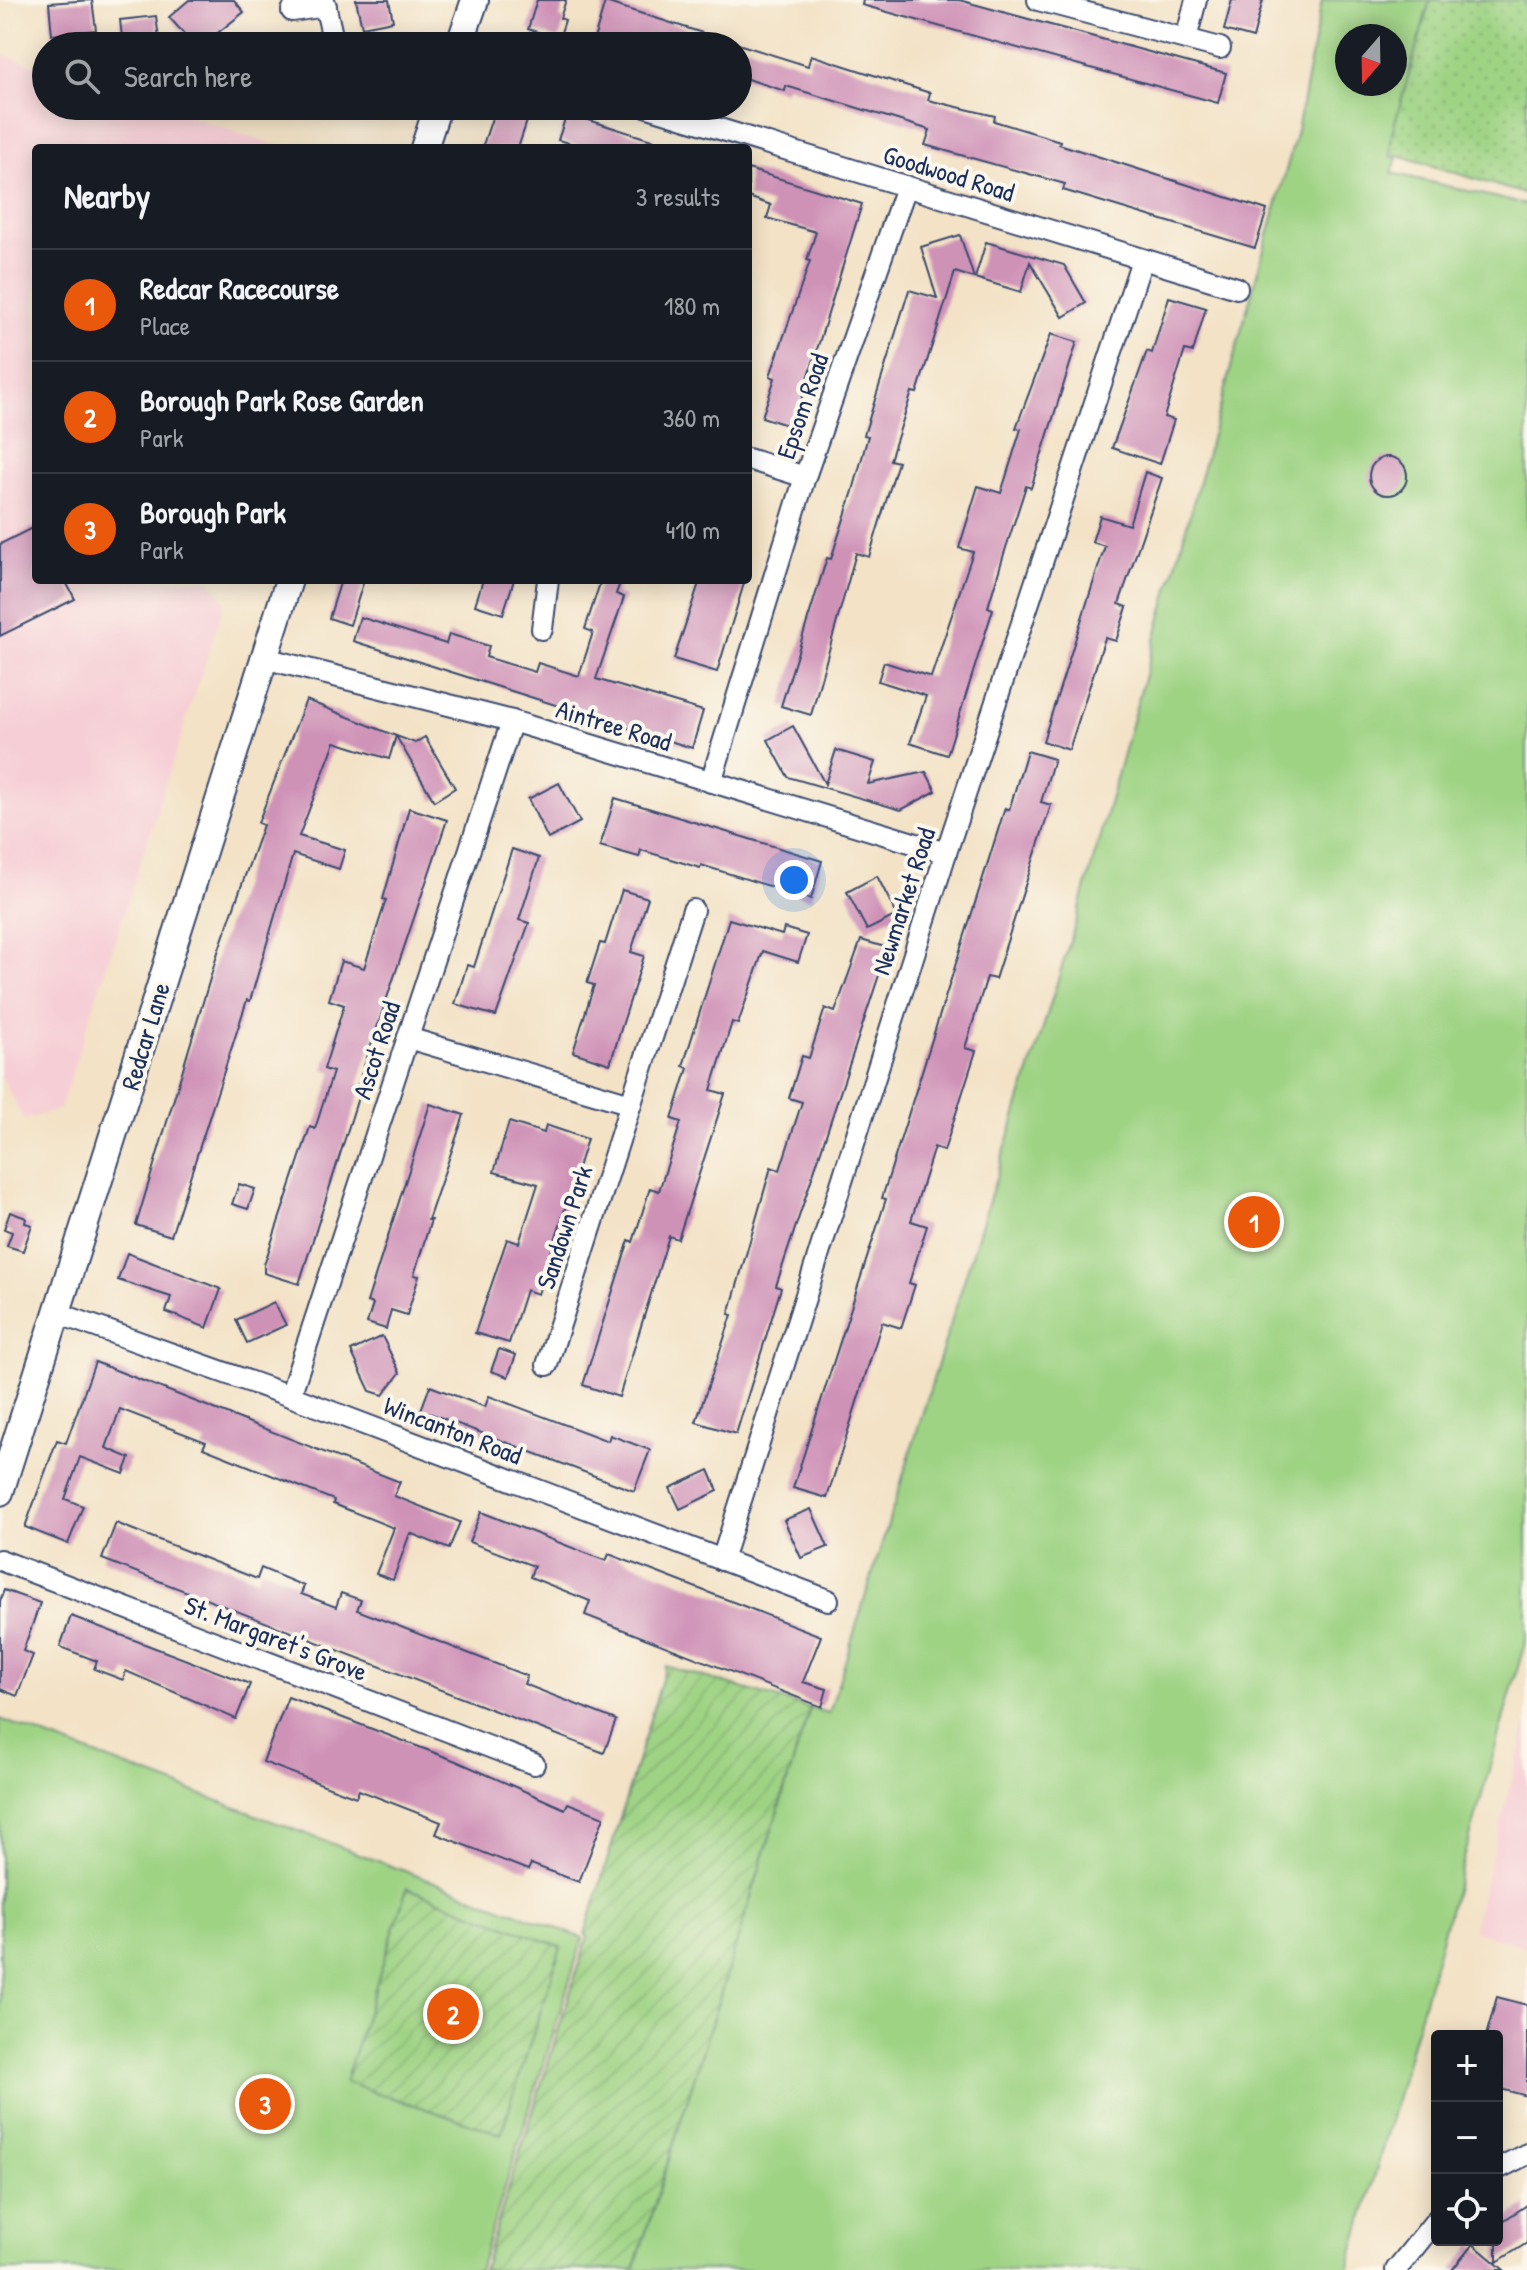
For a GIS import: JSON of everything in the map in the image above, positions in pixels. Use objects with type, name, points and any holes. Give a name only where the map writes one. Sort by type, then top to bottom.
[{"type":"main road","points":[[464,32],[475,0]]},
{"type":"main road","points":[[425,144],[433,120]]},
{"type":"main road","name":"Redcar Lane","points":[[0,1492],[5,1456],[57,1313],[288,584]]},
{"type":"street","points":[[1038,0],[1220,48]]},
{"type":"street","points":[[1186,39],[1196,0]]},
{"type":"street","points":[[292,11],[325,3],[331,32]]},
{"type":"street","name":"Goodwood Road","points":[[690,120],[1237,288]]},
{"type":"street","name":"Epsom Road","points":[[711,782],[805,477],[906,187]]},
{"type":"street","name":"Newmarket Road","points":[[722,1560],[946,853],[1142,260]]},
{"type":"street","points":[[752,460],[805,477]]},
{"type":"street","points":[[542,629],[548,584]]},
{"type":"street","name":"Aintree Road","points":[[264,658],[512,721],[946,853]]},
{"type":"street","name":"Ascot Road","points":[[290,1396],[512,721]]},
{"type":"street","name":"Sandown Park","points":[[547,1365],[693,910]]},
{"type":"street","points":[[408,1038],[631,1104]]},
{"type":"street","name":"Wincanton Road","points":[[57,1313],[290,1396],[828,1600]]},
{"type":"street","name":"St. Margaret's Grove","points":[[0,1560],[534,1764]]},
{"type":"street","points":[[1503,2166],[1527,2154]]},
{"type":"street","points":[[1396,2270],[1431,2226]]},
{"type":"shaded area","points":[[0,54],[32,64],[32,120],[199,120],[272,144],[32,144],[32,584],[213,584],[225,601],[60,1109],[24,1120],[0,1074]]},
{"type":"shaded area","points":[[1527,1722],[1527,1947],[1472,1931]]},
{"type":"green space","points":[[1322,0],[1430,0],[1407,80],[1407,24],[1335,24],[1335,96],[1403,96],[1392,133],[1390,156],[1397,158],[1392,173],[1527,205],[1527,1635],[1348,2270],[634,2270],[810,1708],[829,1713],[1076,922],[1297,131]]},
{"type":"green space","points":[[1420,0],[1527,0],[1527,195],[1378,149],[1393,96],[1407,96],[1407,46]]},
{"type":"green space","points":[[666,1666],[810,1708],[634,2270],[483,2270],[588,1936],[585,1934]]},
{"type":"green space","points":[[0,1719],[583,1938],[479,2270],[0,2270]]},
{"type":"green space","points":[[407,1888],[561,1947],[501,2134],[345,2082]]},
{"type":"building","points":[[92,0],[96,30],[52,32],[49,3]]},
{"type":"building","points":[[189,0],[234,0],[244,12],[219,32],[182,32],[169,17]]},
{"type":"building","points":[[356,0],[389,0],[393,21],[362,27]]},
{"type":"building","points":[[537,0],[566,0],[560,18],[565,20],[561,32],[528,29]]},
{"type":"building","points":[[863,0],[959,0],[1226,73],[1218,103],[862,5]]},
{"type":"building","points":[[1232,0],[1263,0],[1253,38],[1224,30]]},
{"type":"building","points":[[605,2],[700,32],[596,32]]},
{"type":"building","points":[[156,16],[158,32],[121,32],[120,20]]},
{"type":"building","points":[[752,48],[808,66],[811,55],[930,93],[928,100],[995,116],[994,121],[1060,141],[1059,144],[1267,210],[1255,248],[1063,190],[1065,184],[925,145],[930,130],[786,86],[785,91],[752,80]]},
{"type":"building","points":[[491,120],[527,120],[519,144],[483,144]]},
{"type":"building","points":[[565,120],[589,120],[664,144],[572,144],[558,140]]},
{"type":"building","points":[[752,170],[862,204],[793,427],[762,417],[775,378],[770,376],[810,261],[807,260],[816,232],[767,218],[771,205],[752,198]]},
{"type":"building","points":[[960,235],[974,278],[955,272],[917,393],[912,392],[890,460],[898,462],[869,557],[856,553],[811,715],[781,706],[827,558],[831,559],[853,491],[868,436],[864,435],[909,290],[937,298],[921,247]]},
{"type":"building","points":[[986,242],[1064,265],[1086,303],[1063,317],[1030,262],[1021,292],[975,278]]},
{"type":"building","points":[[1169,297],[1206,308],[1193,352],[1185,350],[1164,417],[1174,420],[1160,464],[1112,448],[1147,351],[1152,353]]},
{"type":"building","points":[[1051,334],[1077,342],[1031,488],[1026,486],[1004,554],[988,607],[993,609],[947,755],[910,743],[926,696],[878,681],[884,662],[931,677],[973,552],[959,548],[978,486],[1001,493],[1021,429],[1016,428]]},
{"type":"building","points":[[1388,457],[1401,463],[1407,476],[1401,489],[1388,495],[1375,489],[1369,476],[1375,463]]},
{"type":"building","points":[[1145,472],[1162,478],[1119,604],[1127,607],[1116,641],[1105,638],[1069,750],[1043,741],[1105,546],[1092,542],[1100,516],[1129,525]]},
{"type":"building","points":[[32,528],[32,584],[67,584],[75,599],[0,636],[0,544]]},
{"type":"building","points":[[340,584],[363,584],[350,625],[329,618]]},
{"type":"building","points":[[482,584],[513,584],[503,614],[475,605]]},
{"type":"building","points":[[600,584],[620,584],[616,594],[624,597],[596,679],[703,711],[692,748],[353,641],[360,617],[446,644],[449,634],[489,646],[486,657],[535,672],[538,663],[579,676],[593,632],[585,629]]},
{"type":"building","points":[[699,584],[744,584],[717,672],[674,659]]},
{"type":"building","points":[[306,700],[396,736],[389,759],[335,742],[299,836],[345,850],[339,869],[293,854],[250,1001],[247,1000],[171,1236],[136,1225],[218,952],[263,825],[258,823]]},
{"type":"building","points":[[793,726],[825,784],[836,750],[875,762],[868,784],[926,772],[936,791],[901,810],[788,777],[768,740]]},
{"type":"building","points":[[396,736],[415,743],[425,737],[455,788],[434,801]]},
{"type":"building","points":[[1027,751],[1054,759],[1041,802],[1051,805],[995,979],[987,977],[965,1048],[976,1051],[944,1151],[934,1147],[911,1221],[927,1226],[909,1283],[915,1285],[901,1328],[882,1322],[827,1498],[793,1488],[886,1199],[882,1198],[1005,808],[1009,810]]},
{"type":"building","points":[[559,783],[580,822],[548,839],[528,799]]},
{"type":"building","points":[[615,798],[822,861],[811,899],[701,865],[700,868],[641,850],[639,857],[600,846]]},
{"type":"building","points":[[409,808],[447,820],[358,1084],[362,1085],[299,1284],[264,1273],[264,1265],[310,1127],[315,1129],[333,1072],[324,1069],[344,1005],[329,1000],[341,961],[364,968],[386,900],[383,899]]},
{"type":"building","points":[[512,849],[539,858],[519,920],[529,923],[496,1016],[455,1004],[467,965],[474,967]]},
{"type":"building","points":[[877,876],[897,915],[867,930],[847,892]]},
{"type":"building","points":[[622,890],[648,898],[631,952],[644,956],[610,1064],[573,1052],[594,985],[587,983],[600,943],[605,944]]},
{"type":"building","points":[[729,919],[782,935],[784,928],[807,935],[798,962],[763,951],[738,1024],[732,1022],[711,1090],[725,1094],[678,1239],[669,1236],[619,1397],[583,1385],[629,1240],[633,1242],[650,1188],[659,1191],[681,1122],[672,1119],[688,1068],[683,1066]]},
{"type":"building","points":[[861,940],[888,948],[776,1286],[781,1288],[736,1434],[696,1422],[732,1315],[729,1314],[771,1167],[780,1170],[802,1102],[789,1098],[802,1056],[809,1058],[825,1008],[835,1012]]},
{"type":"building","points":[[430,1104],[464,1115],[428,1220],[431,1220],[414,1275],[419,1276],[407,1315],[391,1310],[386,1329],[367,1323],[373,1304],[367,1302]]},
{"type":"building","points":[[509,1122],[544,1133],[546,1125],[587,1139],[538,1294],[526,1290],[509,1343],[475,1333],[507,1239],[519,1243],[538,1184],[494,1172]]},
{"type":"building","points":[[239,1184],[255,1189],[248,1209],[232,1204]]},
{"type":"building","points":[[10,1212],[26,1218],[25,1223],[32,1225],[23,1251],[7,1246],[12,1232],[4,1229]]},
{"type":"building","points":[[127,1253],[221,1289],[207,1328],[166,1312],[171,1297],[118,1280]]},
{"type":"building","points":[[274,1302],[286,1325],[247,1343],[236,1320]]},
{"type":"building","points":[[382,1336],[400,1373],[383,1395],[370,1391],[351,1351]]},
{"type":"building","points":[[499,1349],[516,1355],[508,1377],[491,1371]]},
{"type":"building","points":[[95,1362],[400,1482],[394,1496],[460,1522],[449,1549],[410,1533],[393,1580],[376,1574],[394,1528],[333,1504],[334,1500],[203,1448],[206,1442],[120,1409],[106,1448],[130,1458],[124,1474],[80,1457],[65,1499],[83,1506],[68,1544],[25,1527],[57,1440],[66,1443]]},
{"type":"building","points":[[430,1386],[485,1407],[489,1396],[608,1441],[610,1435],[650,1450],[634,1491],[421,1410]]},
{"type":"building","points":[[709,1470],[718,1491],[680,1509],[670,1488]]},
{"type":"building","points":[[811,1509],[828,1547],[801,1558],[784,1520]]},
{"type":"building","points":[[481,1512],[606,1561],[609,1554],[821,1636],[803,1682],[827,1689],[822,1707],[585,1615],[590,1601],[530,1577],[534,1566],[469,1542]]},
{"type":"building","points":[[116,1523],[257,1579],[261,1568],[304,1586],[301,1594],[336,1607],[341,1593],[361,1600],[357,1610],[527,1676],[524,1684],[616,1720],[604,1753],[102,1559]]},
{"type":"building","points":[[4,1590],[40,1603],[23,1651],[33,1655],[17,1696],[0,1689],[0,1601]]},
{"type":"building","points":[[71,1616],[250,1684],[236,1719],[126,1671],[123,1680],[94,1669],[97,1661],[60,1647]]},
{"type":"building","points":[[288,1697],[456,1761],[565,1809],[568,1803],[604,1817],[579,1882],[531,1864],[528,1870],[436,1834],[441,1822],[359,1790],[356,1797],[263,1762]]},
{"type":"building","points":[[1497,1997],[1527,2005],[1527,2096],[1503,2090],[1503,2030],[1488,2030]]},
{"type":"building","points":[[1527,2205],[1527,2243],[1497,2262],[1497,2246],[1503,2246],[1503,2221]]},
{"type":"building","points":[[1471,2246],[1475,2246],[1504,2270],[1452,2270]]},
{"type":"place","name":"Redcar Racecourse","points":[[1254,1222]]},
{"type":"place","name":"Borough Park Rose Garden","points":[[453,2014]]},
{"type":"place","name":"Borough Park","points":[[265,2104]]}]
